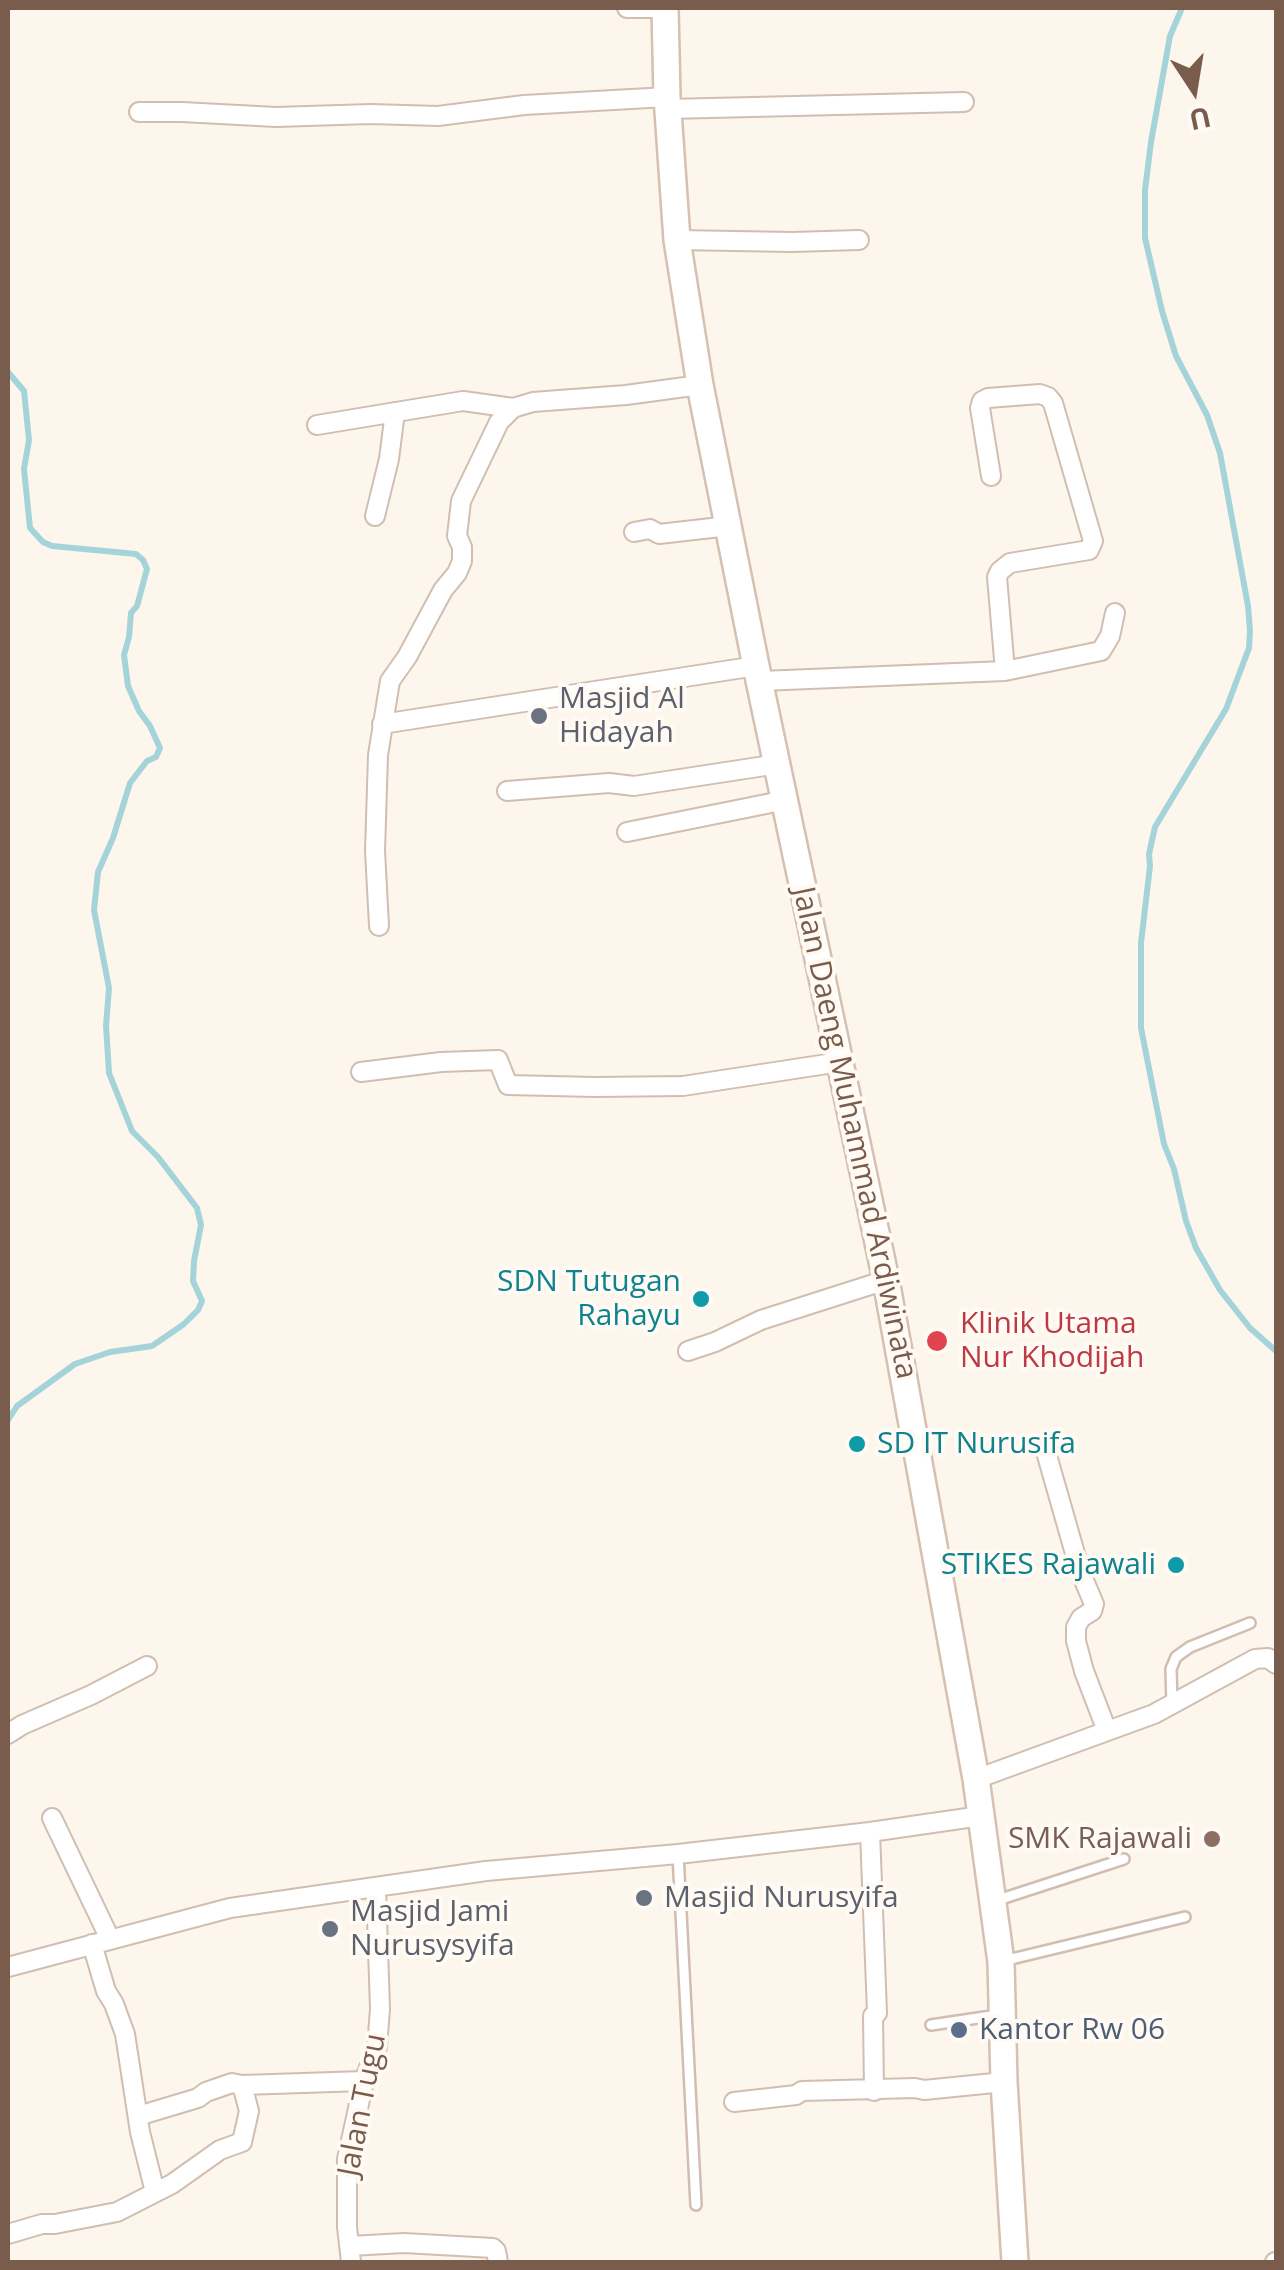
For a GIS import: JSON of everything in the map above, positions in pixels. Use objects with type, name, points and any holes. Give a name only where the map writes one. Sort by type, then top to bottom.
[{"type":"main road","name":"Jalan Daeng Muhammad Ardiwinata","points":[[666,8],[677,240],[700,385],[886,1280],[976,1779],[1001,1962],[1016,2262]]},
{"type":"street","points":[[627,8],[666,8]]},
{"type":"street","points":[[139,112],[438,116],[524,105],[964,102]]},
{"type":"street","points":[[677,240],[859,240]]},
{"type":"street","points":[[317,424],[463,401],[514,408],[533,402],[700,385]]},
{"type":"street","points":[[991,476],[982,401],[1040,394],[1048,397],[1094,540],[1089,550],[1010,563],[1000,571],[997,578],[1005,671]]},
{"type":"street","points":[[378,926],[378,755],[390,681],[462,562],[457,527],[461,501],[499,422],[514,408]]},
{"type":"street","points":[[375,516],[395,412]]},
{"type":"street","points":[[634,532],[650,529],[659,534],[729,526]]},
{"type":"street","points":[[382,724],[759,674],[1005,671],[1101,651],[1110,636],[1115,614]]},
{"type":"street","points":[[507,791],[609,783],[634,786],[778,764]]},
{"type":"street","points":[[627,832],[786,800]]},
{"type":"street","points":[[362,1072],[441,1062],[498,1060],[508,1085],[595,1088],[683,1086],[840,1062]]},
{"type":"street","points":[[688,1351],[760,1320],[886,1280]]},
{"type":"street","points":[[1046,1452],[1080,1572],[1094,1604],[1076,1627],[1076,1641],[1107,1731]]},
{"type":"street","points":[[976,1779],[1172,1704],[1255,1659],[1268,1658],[1276,1664]]},
{"type":"street","points":[[8,1734],[148,1666]]},
{"type":"street","points":[[8,1967],[230,1908],[486,1871],[678,1854],[981,1816]]},
{"type":"street","points":[[52,1818],[101,1942],[106,1991],[125,2034],[154,2192]]},
{"type":"street","points":[[870,1832],[878,2013],[873,2016],[874,2091]]},
{"type":"street","name":"Jalan Tugu","points":[[351,2254],[347,2159],[364,2082],[377,2047],[380,2009],[376,1888]]},
{"type":"street","points":[[138,2116],[232,2083],[364,2082]]},
{"type":"street","points":[[734,2102],[802,2091],[924,2090],[1004,2082]]},
{"type":"street","points":[[8,2234],[42,2224],[117,2212],[172,2184],[220,2150],[242,2142],[249,2111],[242,2085]]},
{"type":"street","points":[[351,2254],[404,2243],[492,2248],[498,2262]]},
{"type":"lane","points":[[1172,1704],[1171,1669],[1176,1657],[1190,1647],[1250,1624]]},
{"type":"lane","points":[[678,1854],[696,2205]]},
{"type":"lane","points":[[993,1901],[1124,1859]]},
{"type":"lane","points":[[1001,1962],[1184,1917]]},
{"type":"lane","points":[[931,2024],[1001,2015]]},
{"type":"waterway","points":[[1182,8],[1170,36],[1151,142],[1145,238],[1176,356],[1207,415],[1220,453],[1250,630],[1249,648],[1226,709],[1155,827],[1141,943],[1141,1028],[1164,1144],[1196,1248],[1220,1290],[1250,1328],[1276,1351]]},
{"type":"waterway","points":[[8,372],[24,391],[29,440],[24,469],[30,528],[52,546],[136,554],[147,569],[137,606],[131,613],[124,655],[128,686],[160,748],[130,783],[98,872],[94,910],[109,988],[109,1073],[132,1131],[158,1157],[197,1208],[201,1225],[193,1281],[202,1301],[184,1324],[152,1346],[110,1352],[75,1364],[17,1406],[8,1420]]},
{"type":"place","name":"Masjid Al Hidayah","points":[[539,716]]},
{"type":"place","name":"SDN Tutugan Rahayu","points":[[701,1299]]},
{"type":"place","name":"Klinik Utama Nur Khodijah","points":[[937,1341]]},
{"type":"place","name":"SD IT Nurusifa","points":[[857,1444]]},
{"type":"place","name":"STIKES Rajawali","points":[[1176,1565]]},
{"type":"place","name":"SMK Rajawali","points":[[1212,1839]]},
{"type":"place","name":"Masjid Nurusyifa","points":[[644,1898]]},
{"type":"place","name":"Masjid Jami Nurusysyifa","points":[[330,1929]]},
{"type":"place","name":"Kantor Rw 06","points":[[959,2030]]}]
